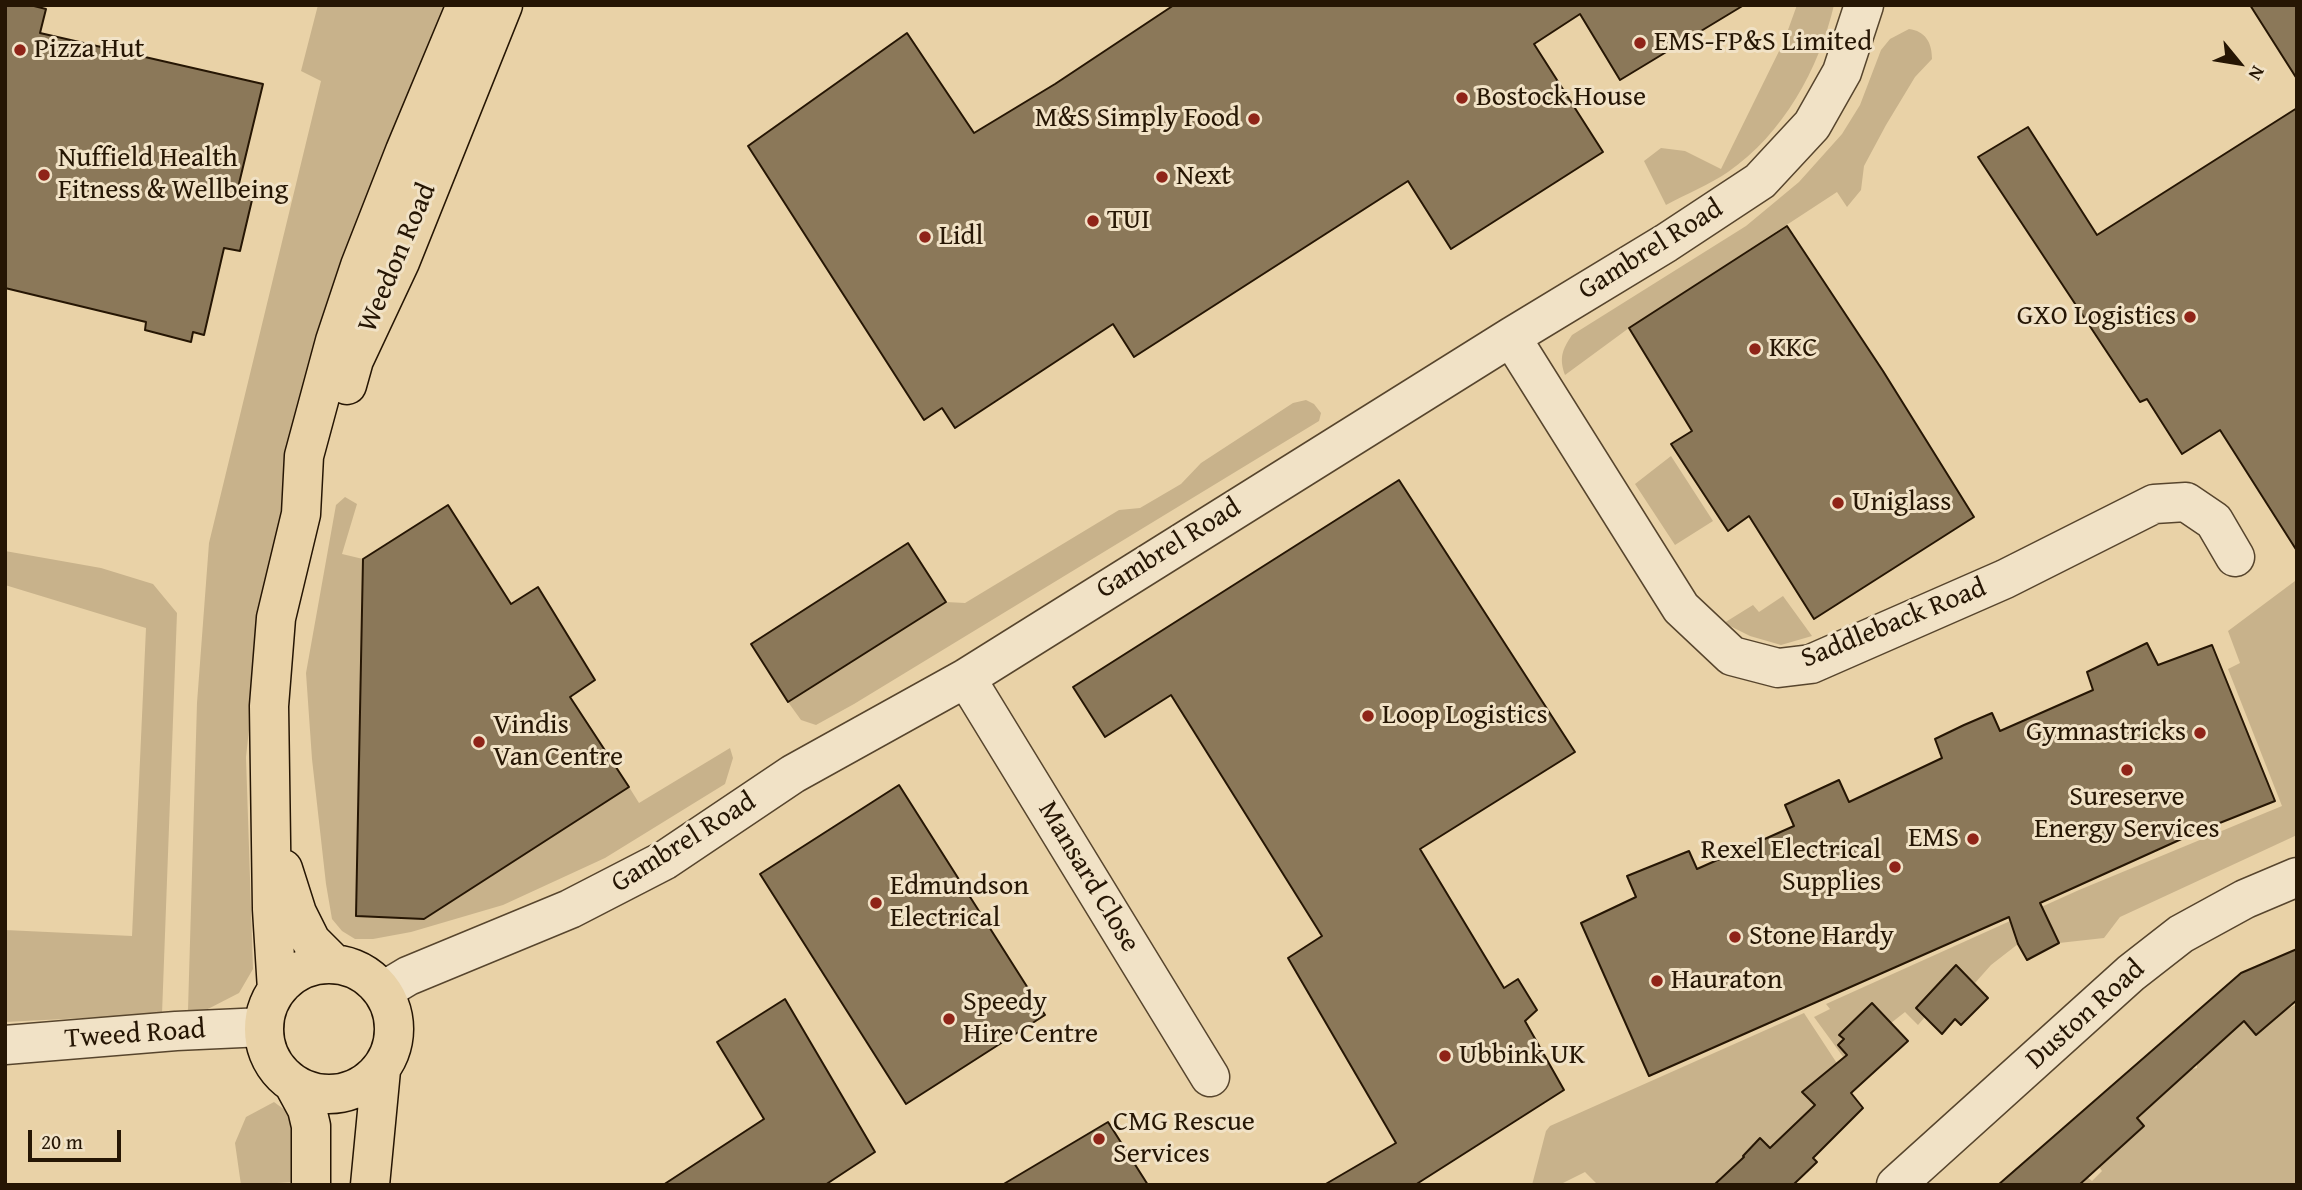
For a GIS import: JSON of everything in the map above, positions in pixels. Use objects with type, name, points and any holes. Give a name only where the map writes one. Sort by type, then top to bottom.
[{"type":"main road","name":"Weedon Road","points":[[277,990],[272,909],[269,706],[276,618],[301,514],[304,456],[335,341],[360,266],[466,5]]},
{"type":"main road","name":"Weedon Road","points":[[301,514],[319,480],[354,360],[400,262],[503,5]]},
{"type":"main road","name":"Weedon Road","points":[[272,837],[297,913],[310,941],[333,963]]},
{"type":"main road","points":[[333,963],[353,967],[370,977],[383,991],[392,1010],[395,1031],[391,1052],[381,1070],[367,1083],[349,1092],[331,1095],[312,1093],[284,1077],[269,1055],[264,1027],[270,1002],[277,990],[292,975],[312,965],[333,963]]},
{"type":"main road","points":[[370,1185],[381,1070]]},
{"type":"main road","points":[[294,1085],[307,1109],[311,1126],[311,1185]]},
{"type":"street","name":"Gambrel Road","points":[[383,991],[408,976],[570,909],[665,860],[793,774],[966,678],[1511,337],[1667,243],[1760,181],[1812,125],[1842,72],[1864,5]]},
{"type":"street","name":"Saddleback Road","points":[[1511,337],[1681,608],[1732,656],[1778,668],[1811,664],[2005,579],[2154,504],[2186,502],[2214,521],[2235,557]]},
{"type":"street","name":"Mansard Close","points":[[966,678],[1210,1077]]},
{"type":"street","name":"Duston Road","points":[[1896,1185],[2131,972],[2181,934],[2245,899],[2297,877]]},
{"type":"street","name":"Tweed Road","points":[[5,1045],[176,1031],[264,1027]]},
{"type":"shaded area","points":[[318,5],[456,5],[263,601],[246,757],[253,969],[239,993],[204,1011],[188,1010],[197,703],[209,543],[321,81],[301,71]]},
{"type":"shaded area","points":[[1797,5],[1834,5],[1819,53],[1796,98],[1766,139],[1748,157],[1721,177],[1666,205],[1644,161],[1661,148],[1685,151],[1721,169],[1784,41]]},
{"type":"shaded area","points":[[1909,29],[1926,38],[1931,47],[1932,59],[1915,77],[1886,125],[1864,166],[1861,190],[1847,207],[1837,192],[1629,328],[1565,375],[1562,354],[1572,335],[1746,226],[1799,182],[1842,134],[1860,105],[1881,50],[1890,39]]},
{"type":"shaded area","points":[[1306,400],[1314,404],[1321,413],[1319,421],[854,704],[816,725],[801,720],[788,702],[946,602],[965,603],[1119,510],[1140,508],[1181,484],[1201,463],[1293,403]]},
{"type":"shaded area","points":[[1671,456],[1713,521],[1675,545],[1635,484]]},
{"type":"shaded area","points":[[345,497],[357,504],[342,554],[363,559],[356,916],[425,919],[629,787],[639,803],[730,748],[733,758],[725,784],[605,858],[503,905],[411,932],[373,939],[355,939],[342,931],[332,919],[326,884],[312,759],[306,673],[336,505]]},
{"type":"shaded area","points":[[5,551],[101,568],[153,584],[177,613],[162,1014],[5,1022],[5,930],[132,936],[146,628],[5,585]]},
{"type":"shaded area","points":[[2295,581],[2297,835],[2120,917],[2104,938],[2059,943],[2048,919],[2032,926],[2018,944],[1991,965],[1975,983],[1962,971],[1917,1007],[1925,1017],[1918,1025],[1905,1012],[1891,1023],[1879,1011],[1847,1027],[1839,1034],[1844,1039],[1838,1045],[1857,1065],[1852,1069],[1814,1017],[1830,1009],[1826,1004],[2079,890],[2282,806],[2228,669],[2240,663],[2228,631]]},
{"type":"shaded area","points":[[1783,596],[1812,636],[1781,645],[1750,636],[1724,623],[1753,605],[1759,612]]},
{"type":"shaded area","points":[[2297,1004],[2297,1185],[2079,1185],[2087,1177],[2092,1181],[2102,1171],[2099,1167],[2144,1126],[2137,1118],[2192,1069],[2197,1068],[2197,1063],[2244,1021],[2256,1035],[2269,1024],[2259,1012],[2278,1014]]},
{"type":"shaded area","points":[[1804,1013],[1856,1088],[1852,1093],[1841,1087],[1770,1148],[1760,1138],[1743,1155],[1760,1174],[1732,1168],[1722,1178],[1727,1185],[1598,1185],[1585,1172],[1559,1185],[1532,1185],[1546,1131],[1550,1126]]},
{"type":"shaded area","points":[[274,1102],[293,1116],[295,1182],[241,1185],[235,1143],[246,1117]]},
{"type":"building","points":[[5,5],[30,5],[46,9],[40,33],[263,84],[236,196],[252,200],[240,251],[224,248],[204,335],[193,332],[191,342],[145,330],[146,322],[5,288]]},
{"type":"building","points":[[1174,5],[1744,5],[1620,80],[1580,14],[1534,44],[1603,152],[1451,249],[1408,181],[1134,357],[1113,324],[955,428],[942,408],[924,420],[748,146],[907,33],[974,133],[1055,84]]},
{"type":"building","points":[[2250,5],[2297,5],[2297,79]]},
{"type":"building","name":"GXO Logistics","points":[[2297,108],[2297,551],[2220,430],[2182,454],[2147,399],[2140,402],[1978,157],[2028,127],[2097,235]]},
{"type":"building","points":[[1787,226],[1883,371],[1974,517],[1814,619],[1749,516],[1728,531],[1671,444],[1692,431],[1629,328]]},
{"type":"building","name":"Loop Logistics","points":[[1399,480],[1575,752],[1420,849],[1504,988],[1518,979],[1537,1010],[1525,1021],[1564,1090],[1415,1185],[1324,1185],[1396,1143],[1288,958],[1322,936],[1171,695],[1105,737],[1073,687]]},
{"type":"building","name":"Vindis Van Centre","points":[[448,505],[511,604],[538,587],[595,680],[570,697],[629,787],[424,919],[356,916],[363,559]]},
{"type":"building","points":[[908,543],[946,602],[788,702],[751,644]]},
{"type":"building","points":[[2147,643],[2158,665],[2212,645],[2275,801],[2197,832],[2040,903],[2059,943],[2027,960],[2018,944],[2009,917],[1649,1076],[1581,923],[1636,897],[1627,876],[1689,851],[1697,869],[1794,826],[1785,805],[1839,780],[1849,802],[1942,758],[1935,739],[1964,725],[1992,713],[2000,731],[2093,690],[2087,672]]},
{"type":"building","name":"Edmundson Electrical","points":[[899,785],[1045,1015],[906,1104],[760,874]]},
{"type":"building","points":[[2297,949],[2297,1000],[2256,1035],[2244,1021],[2137,1118],[2144,1126],[2079,1185],[1998,1185],[2241,973]]},
{"type":"building","points":[[1956,965],[1988,998],[1961,1025],[1955,1019],[1942,1034],[1916,1008]]},
{"type":"building","points":[[785,999],[875,1152],[825,1185],[663,1185],[764,1119],[717,1042]]},
{"type":"building","points":[[1872,1003],[1908,1041],[1851,1093],[1863,1108],[1813,1158],[1817,1162],[1793,1185],[1714,1185],[1760,1138],[1770,1148],[1815,1105],[1802,1092],[1847,1055],[1838,1045],[1844,1039],[1839,1035]]},
{"type":"building","name":"CMG Rescue Services","points":[[1108,1122],[1148,1185],[1002,1185]]},
{"type":"place","name":"EMS-FP&S Limited","points":[[1640,43]]},
{"type":"place","name":"Pizza Hut","points":[[20,50]]},
{"type":"place","name":"Bostock House","points":[[1462,98]]},
{"type":"place","name":"M&S Simply Food","points":[[1254,119]]},
{"type":"place","name":"Nuffield Health Fitness & Wellbeing","points":[[44,175]]},
{"type":"place","name":"Next","points":[[1162,177]]},
{"type":"place","name":"TUI","points":[[1093,221]]},
{"type":"place","name":"Lidl","points":[[925,237]]},
{"type":"place","name":"GXO Logistics","points":[[2190,317]]},
{"type":"place","name":"KKC","points":[[1755,349]]},
{"type":"place","name":"Uniglass","points":[[1838,503]]},
{"type":"place","name":"Loop Logistics","points":[[1368,716]]},
{"type":"place","name":"Gymnastricks","points":[[2200,733]]},
{"type":"place","name":"Vindis Van Centre","points":[[479,742]]},
{"type":"place","name":"Sureserve Energy Services","points":[[2127,770]]},
{"type":"place","name":"EMS","points":[[1973,839]]},
{"type":"place","name":"Rexel Electrical Supplies","points":[[1895,867]]},
{"type":"place","name":"Edmundson Electrical","points":[[876,903]]},
{"type":"place","name":"Stone Hardy","points":[[1735,937]]},
{"type":"place","name":"Hauraton","points":[[1657,981]]},
{"type":"place","name":"Speedy Hire Centre","points":[[949,1019]]},
{"type":"place","name":"Ubbink UK","points":[[1445,1056]]},
{"type":"place","name":"CMG Rescue Services","points":[[1099,1139]]}]
